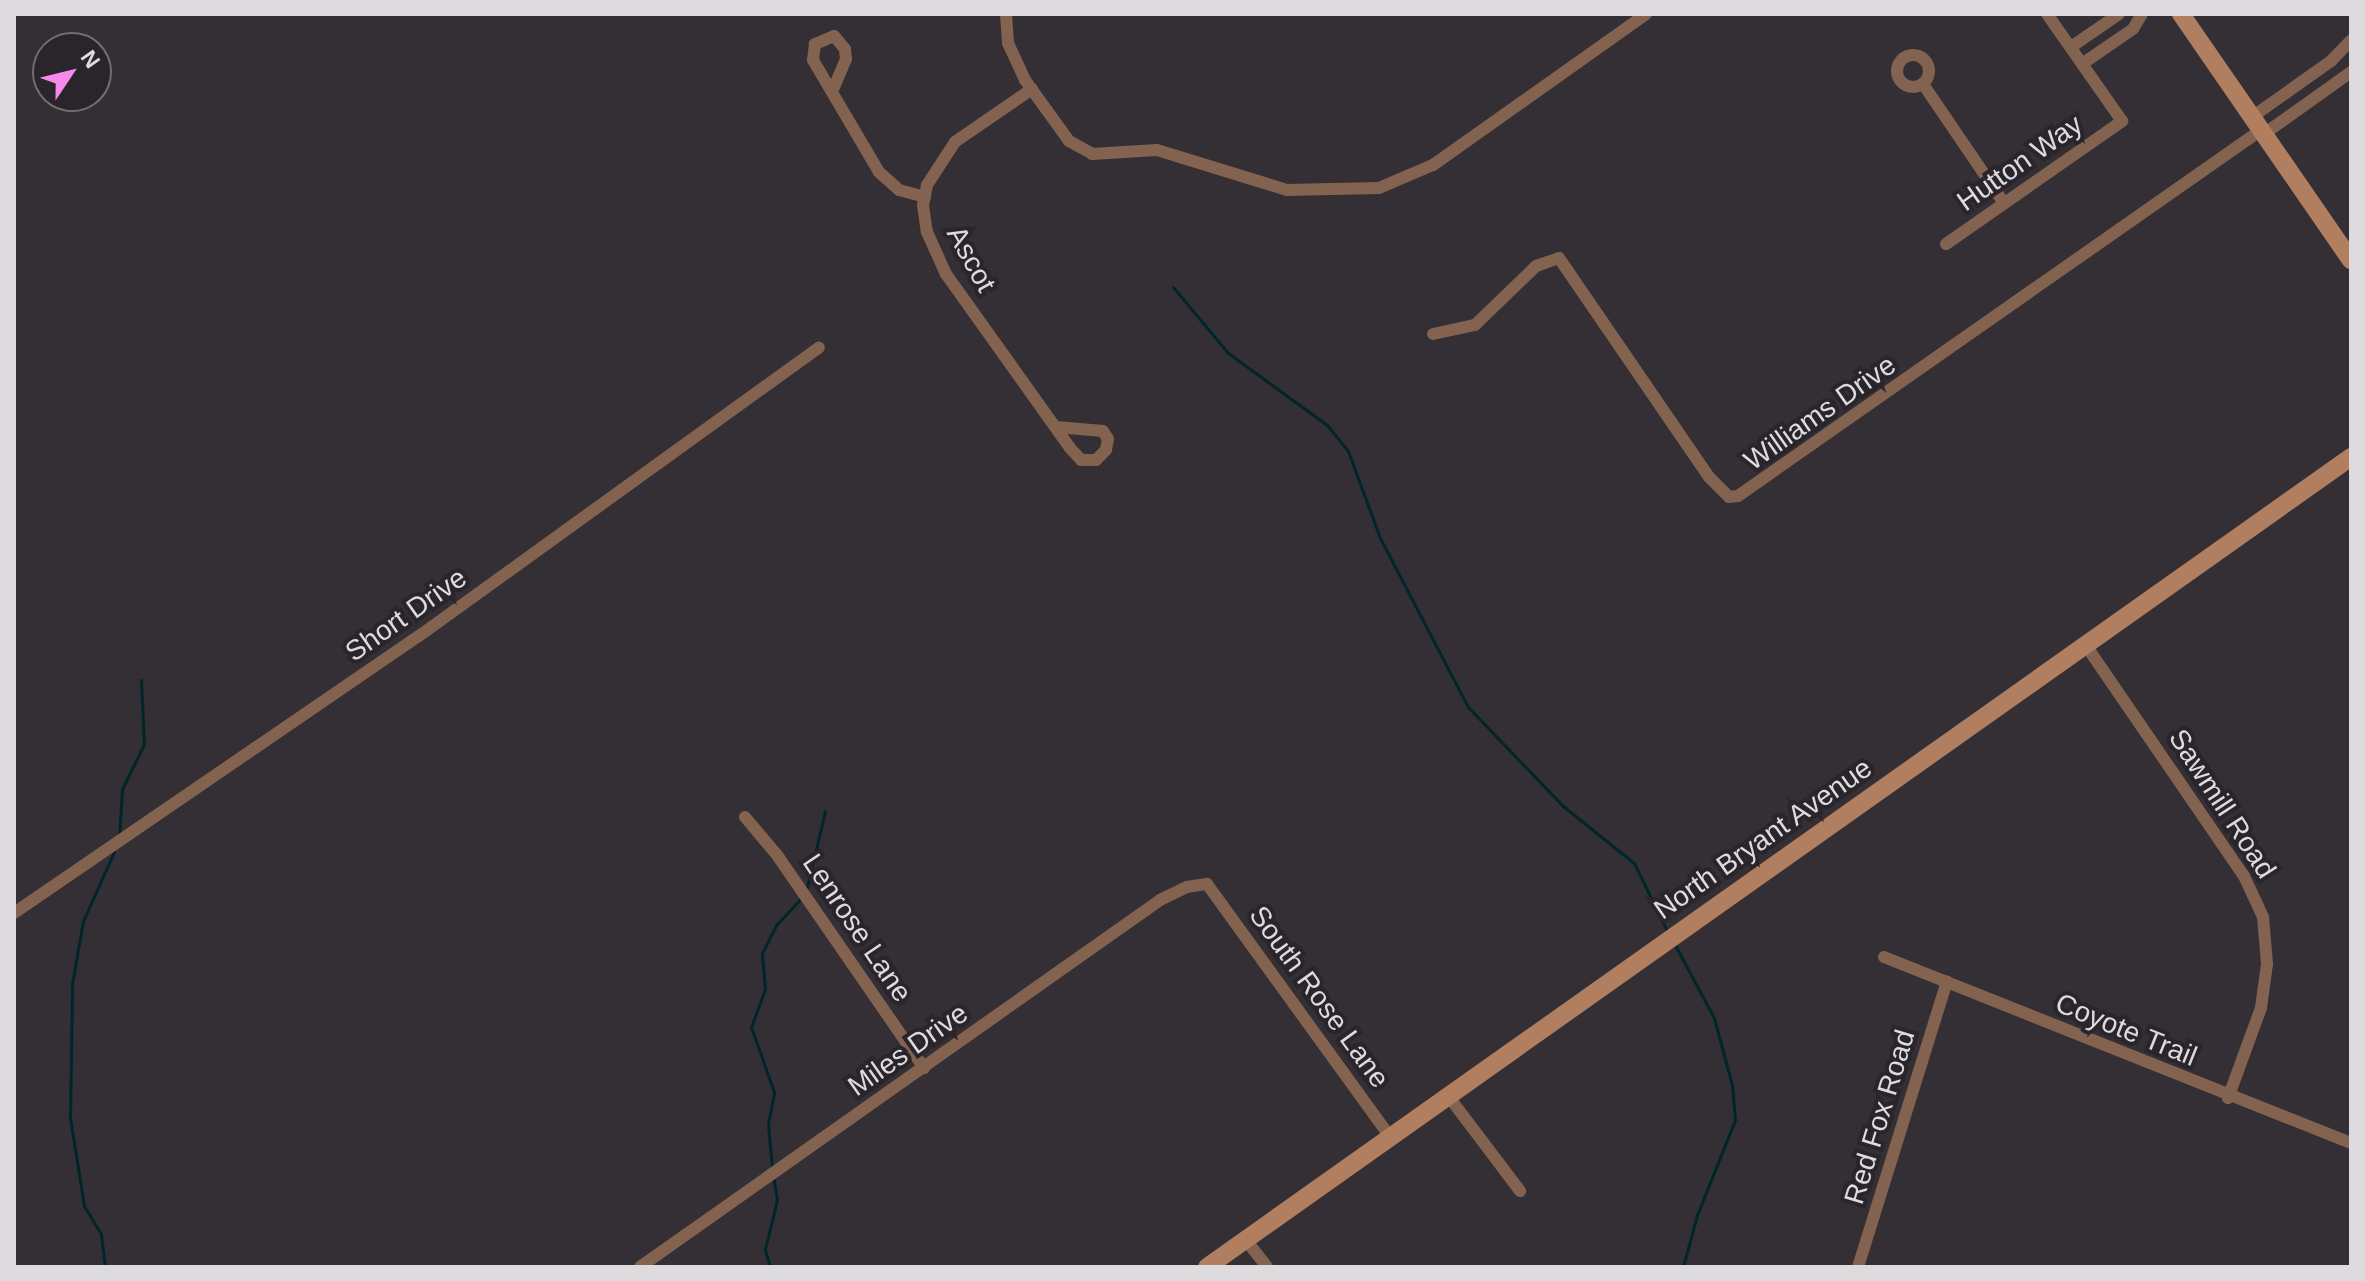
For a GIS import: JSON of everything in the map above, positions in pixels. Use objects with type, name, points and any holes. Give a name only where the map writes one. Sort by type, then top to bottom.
[{"type":"street","points":[[1006,14],[1008,43],[1032,89],[1069,141],[1092,154],[1157,150],[1287,190],[1379,188],[1433,165],[1646,14]]},
{"type":"street","points":[[2047,14],[2082,64],[2133,29],[2142,14]]},
{"type":"street","points":[[2071,47],[2119,14]]},
{"type":"street","points":[[2181,14],[2351,260]]},
{"type":"street","points":[[2259,127],[2351,40]]},
{"type":"street","name":"Hutton Way","points":[[1946,244],[2122,121],[2082,64]]},
{"type":"street","points":[[2259,127],[2351,72]]},
{"type":"street","points":[[1923,84],[2004,203]]},
{"type":"street","name":"Ascot","points":[[1032,89],[955,142],[925,197],[927,232],[946,274],[1056,427]]},
{"type":"street","points":[[832,92],[879,172],[899,190],[925,197]]},
{"type":"street","name":"Williams Drive","points":[[1433,334],[1475,325],[1536,266],[1559,258],[1709,477],[1729,497],[1738,496],[2259,127]]},
{"type":"street","name":"Short Drive","points":[[14,913],[419,636],[819,348]]},
{"type":"street","name":"North Bryant Avenue","points":[[1207,1267],[2351,457]]},
{"type":"street","name":"Sawmill Road","points":[[2085,644],[2244,876],[2263,917],[2267,964],[2261,1008],[2228,1098]]},
{"type":"street","name":"Lenrose Lane","points":[[745,817],[777,855],[924,1068]]},
{"type":"street","name":"Miles Drive","points":[[640,1267],[1160,900],[1207,884]]},
{"type":"street","name":"South Rose Lane","points":[[1207,884],[1391,1138]]},
{"type":"street","name":"Coyote Trail","points":[[1884,957],[2228,1098],[2351,1143]]},
{"type":"street","name":"Red Fox Road","points":[[1858,1267],[1947,982]]},
{"type":"street","points":[[1449,1097],[1520,1191]]},
{"type":"street","points":[[1246,1240],[1267,1267]]},
{"type":"waterway","points":[[1173,287],[1228,353],[1327,425],[1348,451],[1380,538],[1468,707],[1563,806],[1634,863],[1668,933]]},
{"type":"waterway","points":[[119,837],[122,789],[144,744],[141,680]]},
{"type":"waterway","points":[[806,891],[825,811]]},
{"type":"waterway","points":[[105,1267],[101,1234],[84,1206],[70,1118],[72,984],[83,921],[114,852]]},
{"type":"waterway","points":[[772,1168],[768,1124],[774,1092],[751,1027],[765,989],[762,953],[777,924],[802,897]]},
{"type":"waterway","points":[[1674,943],[1714,1018],[1732,1085],[1735,1120],[1697,1215],[1683,1267]]},
{"type":"waterway","points":[[770,1267],[765,1249],[777,1200],[774,1180]]}]
